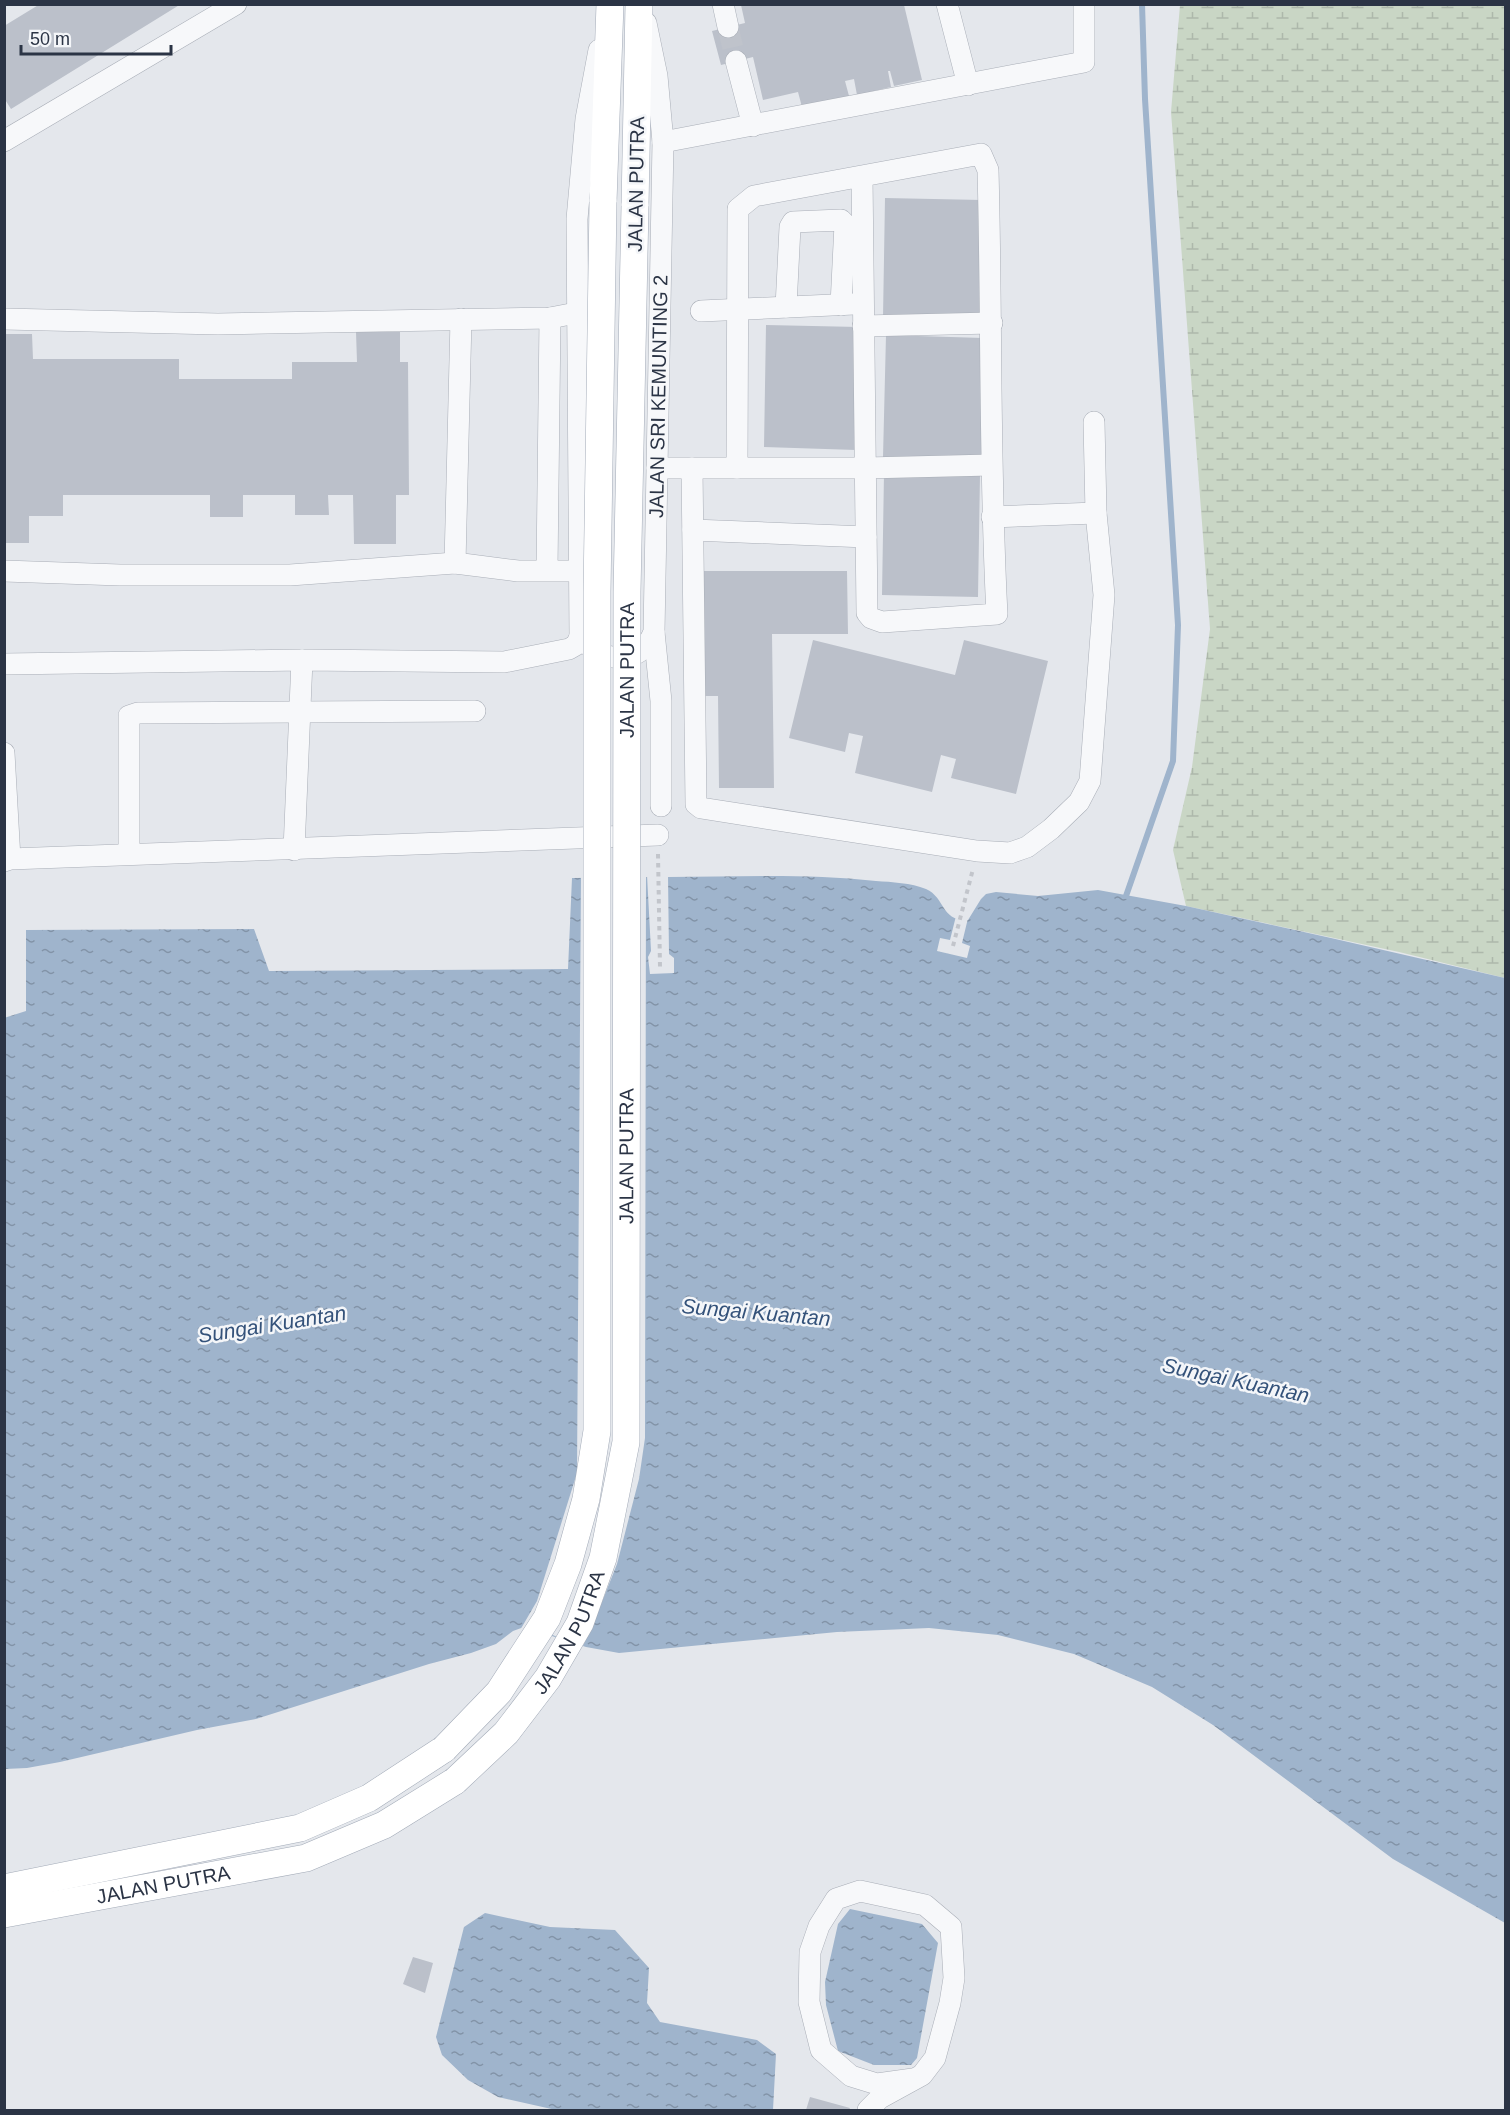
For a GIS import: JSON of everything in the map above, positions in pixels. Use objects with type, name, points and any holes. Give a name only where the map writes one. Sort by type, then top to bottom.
[{"type":"main road","name":"JALAN PUTRA","points":[[4,1888],[300,1828],[369,1798],[444,1749],[499,1692],[547,1618],[568,1564],[586,1499],[597,1431],[597,592],[603,202],[609,4]]},
{"type":"main road","name":"JALAN PUTRA","points":[[4,1914],[306,1858],[384,1825],[455,1781],[506,1733],[548,1678],[580,1623],[603,1558],[626,1442],[627,604],[641,4]]},
{"type":"street","points":[[7,134],[236,4]]},
{"type":"street","points":[[4,664],[302,660],[504,662],[569,649],[576,645],[580,637],[577,219],[586,119],[609,4]]},
{"type":"street","name":"JALAN SRI KEMUNTING 2","points":[[641,4],[657,76],[663,142],[654,632],[661,700],[662,797],[658,840]]},
{"type":"street","points":[[723,4],[728,27]]},
{"type":"street","points":[[947,4],[968,85]]},
{"type":"street","points":[[663,142],[1084,62],[1084,4]]},
{"type":"street","points":[[736,61],[753,126]]},
{"type":"street","points":[[737,468],[738,209],[754,196],[862,176],[981,154],[988,170],[992,323],[992,518],[997,614],[882,622],[867,613],[862,176]]},
{"type":"street","points":[[786,307],[790,227],[793,222],[841,220],[845,224],[842,305]]},
{"type":"street","points":[[701,311],[842,305],[863,302]]},
{"type":"street","points":[[4,319],[218,324],[550,318],[576,313]]},
{"type":"street","points":[[547,570],[550,318]]},
{"type":"street","points":[[455,563],[461,319]]},
{"type":"street","points":[[863,326],[992,323]]},
{"type":"street","points":[[662,797],[696,804],[701,808],[977,851],[1010,853],[1027,847],[1051,829],[1078,802],[1090,781],[1104,596],[1096,513],[1094,422]]},
{"type":"street","points":[[657,468],[866,468],[991,465]]},
{"type":"street","points":[[692,468],[696,804]]},
{"type":"street","points":[[992,518],[1096,513]]},
{"type":"street","points":[[693,530],[866,537]]},
{"type":"street","points":[[4,571],[120,575],[290,575],[455,563],[518,571],[579,571]]},
{"type":"street","points":[[580,637],[594,650],[615,658],[634,655],[647,645],[654,632]]},
{"type":"street","points":[[634,655],[661,700]]},
{"type":"street","points":[[294,850],[302,660]]},
{"type":"street","points":[[129,854],[129,716],[138,713],[475,711]]},
{"type":"street","points":[[4,753],[7,860],[129,854],[658,840]]},
{"type":"street","points":[[868,2110],[880,2098],[914,2079],[922,2074],[935,2058],[950,2003],[954,1978],[951,1927],[925,1905],[860,1891],[836,1899],[819,1926],[810,1952],[809,2002],[821,2050],[851,2076],[877,2084],[914,2079]]},
{"type":"path","points":[[658,840],[660,967]]},
{"type":"path","points":[[953,946],[975,860]]},
{"type":"green space","points":[[1180,5],[1505,5],[1505,978],[1399,952],[1186,906],[1173,850],[1192,767],[1210,629],[1171,112]]},
{"type":"water","name":"Sungai Kuantan","points":[[769,876],[836,878],[914,885],[932,893],[952,917],[968,920],[986,894],[996,892],[1038,896],[1098,890],[1186,906],[1505,978],[1505,1923],[1393,1859],[1213,1725],[1152,1687],[1074,1654],[998,1635],[929,1628],[837,1632],[619,1653],[586,1647],[524,1627],[513,1631],[496,1644],[471,1653],[429,1664],[256,1719],[197,1730],[60,1762],[5,1769],[4,1018],[26,1011],[26,930],[254,929],[269,971],[568,969],[572,878]]},
{"type":"water","points":[[850,1909],[922,1924],[938,1943],[917,2058],[911,2065],[874,2065],[838,2051],[826,2005],[825,1982],[838,1924]]},
{"type":"water","points":[[485,1913],[550,1927],[615,1930],[649,1968],[647,2003],[660,2022],[757,2040],[776,2054],[773,2110],[556,2110],[498,2097],[468,2080],[442,2055],[436,2037],[464,1927]]},
{"type":"pier","points":[[581,875],[646,875],[645,1438],[639,1479],[617,1564],[582,1648],[546,1632],[525,1630],[519,1632],[537,1601],[577,1473]]},
{"type":"pier","points":[[647,875],[668,875],[669,954],[674,958],[674,973],[650,974]]},
{"type":"pier","points":[[969,914],[962,943],[970,946],[967,958],[937,951],[940,938],[950,940],[956,916],[966,917]]},
{"type":"building","points":[[40,4],[181,4],[11,109],[4,98],[4,26]]},
{"type":"building","points":[[741,5],[904,5],[922,80],[894,86],[890,71],[888,71],[891,87],[857,95],[854,79],[845,81],[849,96],[802,107],[798,92],[763,100],[753,57],[721,65],[712,31],[745,23]]},
{"type":"building","points":[[885,198],[982,200],[980,320],[883,318]]},
{"type":"building","points":[[766,325],[859,327],[856,450],[764,447]]},
{"type":"building","points":[[356,332],[400,332],[400,362],[408,362],[409,495],[396,495],[396,544],[354,544],[353,495],[328,495],[329,515],[295,515],[295,495],[243,495],[243,517],[210,517],[210,495],[63,495],[63,516],[29,516],[29,543],[4,543],[4,334],[32,334],[33,359],[179,359],[179,379],[292,379],[292,362],[357,362]]},
{"type":"building","points":[[886,335],[983,338],[981,459],[883,457]]},
{"type":"building","points":[[884,473],[980,475],[978,597],[882,595]]},
{"type":"building","points":[[699,571],[847,571],[848,634],[772,634],[774,788],[719,788],[718,696],[700,696]]},
{"type":"building","points":[[813,640],[955,675],[964,640],[1048,661],[1016,794],[951,778],[956,759],[941,755],[932,792],[855,773],[863,736],[849,733],[845,752],[789,738]]},
{"type":"building","points":[[413,1957],[433,1963],[425,1993],[403,1984]]},
{"type":"building","points":[[810,2097],[850,2108],[849,2110],[806,2110]]},
{"type":"waterway","points":[[1126,896],[1173,761],[1178,625],[1145,99],[1142,4]]},
{"type":"tunnel","points":[[728,27],[736,61]]}]
